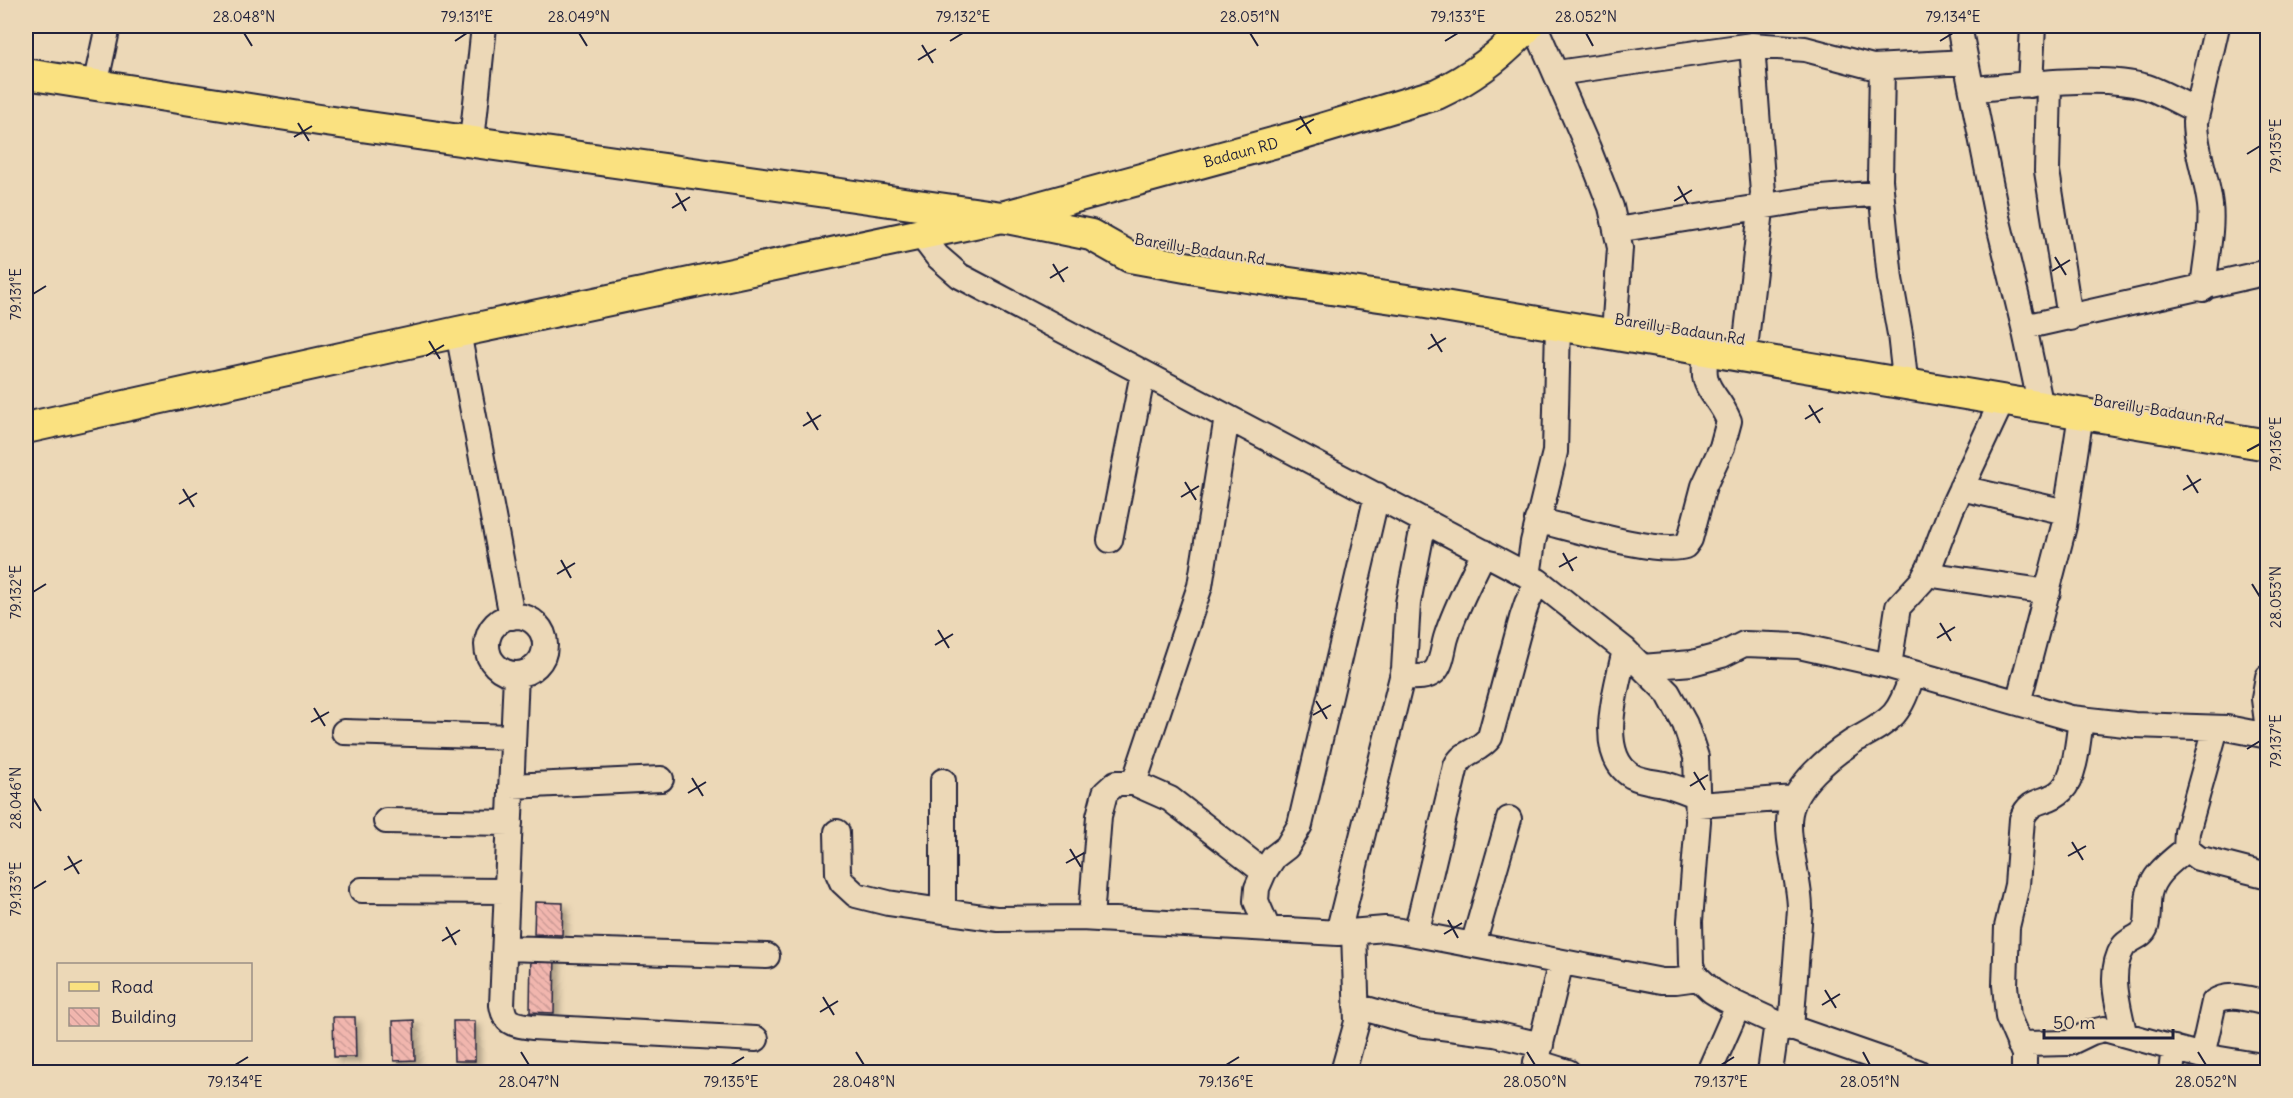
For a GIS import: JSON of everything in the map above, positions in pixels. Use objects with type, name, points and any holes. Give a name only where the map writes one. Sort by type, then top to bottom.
[{"type":"main road","name":"Badaun RD","points":[[26,428],[458,332],[921,236],[1002,217],[1291,138],[1437,94],[1460,83],[1496,58],[1528,26]]},
{"type":"main road","points":[[26,74],[95,86],[1002,217],[1091,235],[1130,257],[1558,324],[2002,401],[2040,399],[2081,414],[2268,445]]},
{"type":"main road","name":"Bareilly-Badaun Rd","points":[[1091,235],[1132,238],[1404,280],[1615,319],[1746,340],[2040,399],[2268,428]]},
{"type":"street","points":[[95,86],[108,26]]},
{"type":"street","points":[[472,141],[484,26]]},
{"type":"street","points":[[1535,26],[1601,180],[1617,230],[1620,262],[1615,319]]},
{"type":"street","points":[[1959,26],[1997,217],[2040,399]]},
{"type":"street","points":[[2032,26],[2040,84],[2047,171],[2070,318]]},
{"type":"street","points":[[2203,289],[2210,203],[2195,134],[2197,111],[2217,26]]},
{"type":"street","points":[[1557,73],[1752,45],[1805,48],[1859,65],[1882,68],[1966,62]]},
{"type":"street","points":[[1746,340],[1762,207],[1762,162],[1752,45]]},
{"type":"street","points":[[1882,68],[1881,193],[1890,279],[1904,370]]},
{"type":"street","points":[[1972,89],[2101,80],[2148,88],[2197,111]]},
{"type":"street","points":[[1617,230],[1821,197],[1881,193]]},
{"type":"street","points":[[921,236],[937,256],[960,276],[1533,579],[1625,650],[1668,693],[1685,724],[1696,757],[1698,801],[1690,946],[1691,964],[1698,978],[1712,991],[1738,1006],[1784,1026],[1857,1063],[1918,1072]]},
{"type":"street","points":[[2024,327],[2203,289],[2268,272]]},
{"type":"street","points":[[1416,934],[1456,766],[1460,758],[1483,746],[1490,737],[1533,579],[1537,520],[1555,452],[1558,324]]},
{"type":"street","points":[[458,332],[512,617]]},
{"type":"street","points":[[1537,520],[1645,546],[1666,549],[1685,546],[1690,539],[1704,486],[1722,447],[1729,421],[1710,393],[1704,377],[1707,350]]},
{"type":"street","points":[[1110,540],[1143,373]]},
{"type":"street","points":[[1889,666],[1898,607],[1926,574],[1960,489],[2002,401]]},
{"type":"street","points":[[2018,703],[2048,592],[2066,512],[2081,414]]},
{"type":"street","points":[[1134,783],[1200,586],[1227,417]]},
{"type":"street","points":[[1960,489],[2066,512]]},
{"type":"street","points":[[1268,929],[1256,901],[1257,888],[1274,857],[1287,847],[1300,825],[1377,495]]},
{"type":"street","points":[[1342,1072],[1354,1033],[1356,1006],[1346,933],[1406,656],[1408,603],[1424,520]]},
{"type":"street","points":[[1402,677],[1427,676],[1435,672],[1439,666],[1446,636],[1484,552]]},
{"type":"street","points":[[1926,574],[2048,592]]},
{"type":"street","points":[[523,616],[532,620],[544,635],[546,644],[540,662],[525,673],[516,674],[498,668],[488,652],[487,642],[490,632],[504,618],[523,616]]},
{"type":"street","points":[[1642,667],[1692,663],[1722,654],[1744,644],[1799,646],[1889,666],[2081,719],[2134,725],[2242,730],[2268,736]]},
{"type":"street","points":[[1625,650],[1611,723],[1613,752],[1618,764],[1624,770],[1640,780],[1673,787],[1698,801],[1795,798]]},
{"type":"street","points":[[1770,1072],[1784,1026],[1800,909],[1800,890],[1789,827],[1790,812],[1795,798],[1808,778],[1851,743],[1883,725],[1895,713],[1905,697],[1913,673]]},
{"type":"street","points":[[516,674],[502,1005],[504,1016],[509,1022],[552,1029],[756,1039]]},
{"type":"street","points":[[2268,677],[2264,699],[2268,730]]},
{"type":"street","points":[[2024,1072],[2024,1054],[2008,1017],[2005,966],[2007,927],[2017,885],[2022,819],[2032,803],[2050,798],[2062,790],[2069,780],[2074,764],[2081,719]]},
{"type":"street","points":[[2124,1033],[2115,989],[2119,956],[2123,946],[2141,934],[2146,927],[2149,894],[2159,873],[2186,849],[2187,832],[2216,728]]},
{"type":"street","points":[[344,732],[513,737]]},
{"type":"street","points":[[511,786],[661,779]]},
{"type":"street","points":[[943,911],[944,781]]},
{"type":"street","points":[[1091,918],[1095,841],[1104,793],[1116,783],[1134,783],[1170,799],[1264,872]]},
{"type":"street","points":[[1473,945],[1509,819]]},
{"type":"street","points":[[386,821],[510,824]]},
{"type":"street","points":[[837,832],[838,873],[842,882],[856,895],[888,903],[997,919],[1091,918],[1346,933],[1384,929],[1662,981],[1698,978]]},
{"type":"street","points":[[2186,849],[2198,858],[2268,876]]},
{"type":"street","points":[[362,890],[507,891]]},
{"type":"street","points":[[505,948],[767,956]]},
{"type":"street","points":[[1537,1060],[1561,962]]},
{"type":"street","points":[[2202,1056],[2214,1002],[2229,996],[2268,1004]]},
{"type":"street","points":[[1356,1006],[1411,1022],[1495,1034],[1537,1060],[1568,1072]]},
{"type":"street","points":[[1709,1072],[1738,1006]]},
{"type":"street","points":[[2019,1044],[2069,1043],[2103,1029],[2202,1056],[2268,1067]]},
{"type":"street","points":[[2171,1072],[2174,1048]]},
{"type":"building","points":[[535,902],[563,903],[562,935],[534,934]]},
{"type":"building","points":[[531,950],[555,951],[554,1013],[530,1012]]},
{"type":"building","points":[[333,1017],[355,1017],[356,1057],[334,1057]]},
{"type":"building","points":[[414,1020],[415,1060],[394,1061],[393,1021]]},
{"type":"building","points":[[453,1021],[475,1021],[475,1061],[454,1061]]}]
